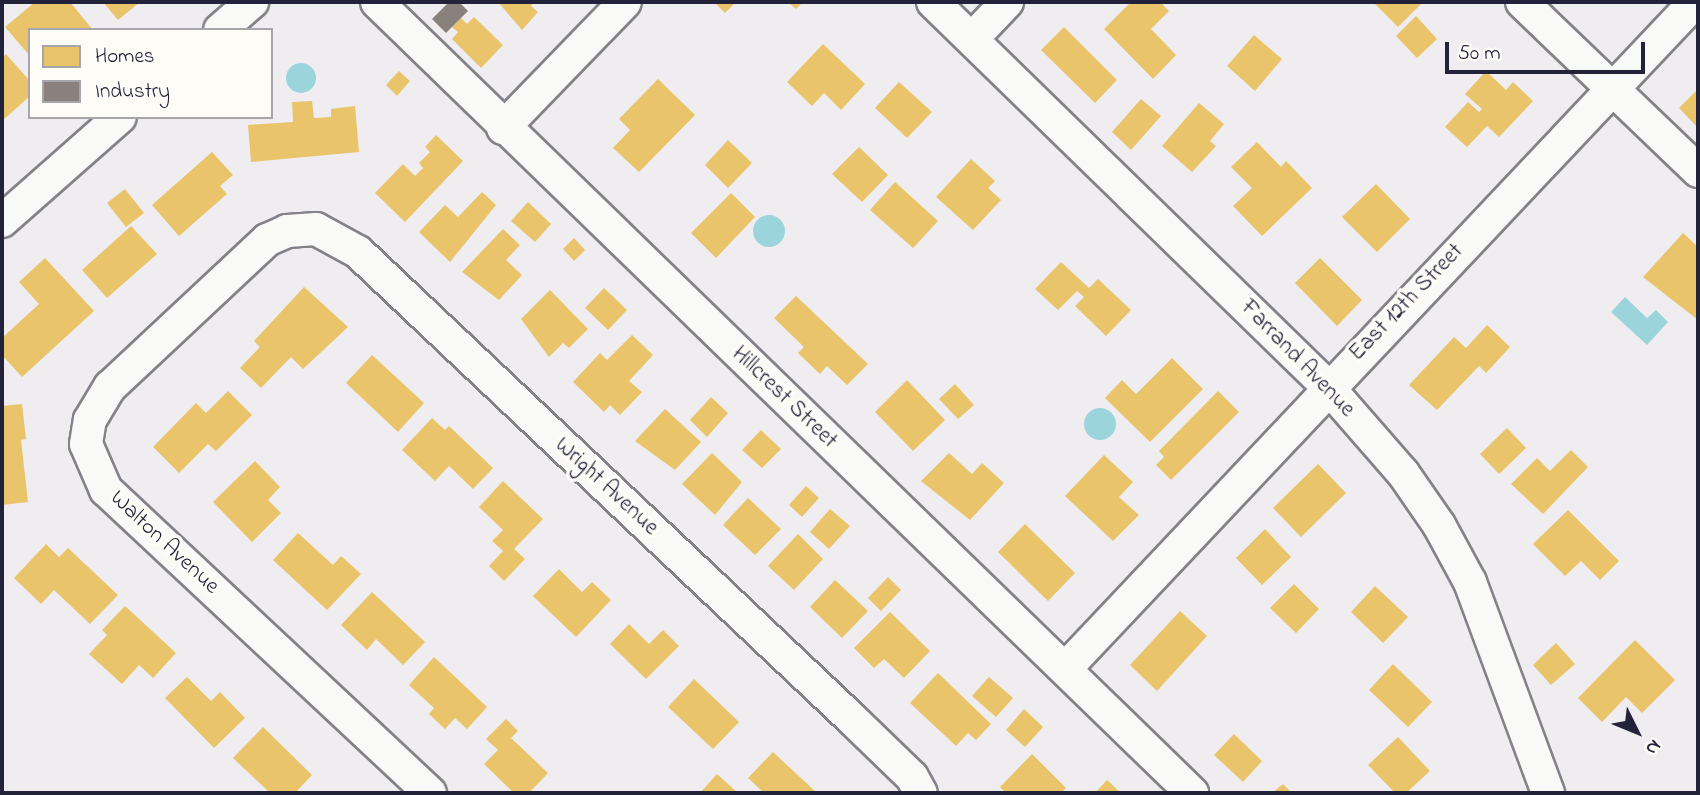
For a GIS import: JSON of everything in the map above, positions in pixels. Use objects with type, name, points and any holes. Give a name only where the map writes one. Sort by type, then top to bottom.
[{"type":"street","points":[[222,28],[252,2]]},
{"type":"street","name":"Hillcrest Street","points":[[377,2],[503,128],[1066,668],[1192,793]]},
{"type":"street","points":[[503,128],[625,2]]},
{"type":"street","name":"Farrand Avenue","points":[[933,2],[1327,386],[1403,473],[1464,570],[1548,793]]},
{"type":"street","points":[[972,39],[1007,2]]},
{"type":"street","points":[[1522,2],[1698,171]]},
{"type":"street","name":"East 12th Street","points":[[1066,668],[1327,386],[1695,2]]},
{"type":"street","points":[[2,221],[118,119]]},
{"type":"street","name":"Wright Avenue","points":[[267,240],[287,231],[316,229],[358,252],[852,719],[912,777],[921,793]]},
{"type":"street","name":"Walton Avenue","points":[[267,240],[110,387],[90,420],[86,444],[106,490],[430,793]]},
{"type":"water","points":[[301,63],[307,64],[315,72],[315,84],[307,92],[301,93],[295,92],[287,84],[286,78],[287,72],[295,64]]},
{"type":"water","points":[[769,215],[780,220],[785,231],[780,242],[769,247],[758,242],[753,231],[758,220]]},
{"type":"water","points":[[1625,297],[1647,318],[1656,310],[1668,322],[1647,345],[1611,312]]},
{"type":"water","points":[[1100,408],[1111,413],[1116,424],[1111,435],[1100,440],[1089,435],[1084,424],[1089,413]]},
{"type":"building: Homes","points":[[35,2],[70,2],[91,28],[28,28],[28,54],[5,27]]},
{"type":"building: Homes","points":[[103,2],[140,2],[118,20]]},
{"type":"building: Homes","points":[[498,2],[534,2],[531,6],[538,12],[522,30]]},
{"type":"building: Homes","points":[[714,2],[736,2],[725,13]]},
{"type":"building: Homes","points":[[788,2],[803,2],[796,9]]},
{"type":"building: Homes","points":[[1131,2],[1160,2],[1169,11],[1151,29],[1176,55],[1153,79],[1104,29]]},
{"type":"building: Homes","points":[[1373,2],[1419,2],[1421,4],[1398,27]]},
{"type":"building: Homes","points":[[1416,16],[1437,39],[1417,58],[1396,36]]},
{"type":"building: Homes","points":[[474,17],[503,45],[481,68],[452,39],[458,32],[452,27],[461,18],[467,24]]},
{"type":"building: Homes","points":[[1064,27],[1117,80],[1095,103],[1041,50]]},
{"type":"building: Homes","points":[[1254,35],[1282,59],[1255,91],[1227,66]]},
{"type":"building: Homes","points":[[823,44],[865,84],[841,110],[824,93],[812,106],[787,82]]},
{"type":"building: Homes","points":[[6,54],[28,79],[28,98],[2,121],[2,58]]},
{"type":"building: Homes","points":[[399,71],[410,81],[397,96],[386,85]]},
{"type":"building: Homes","points":[[1486,71],[1506,90],[1513,82],[1533,101],[1499,137],[1487,126],[1467,147],[1445,127],[1468,102],[1479,112],[1482,109],[1465,94]]},
{"type":"building: Homes","points":[[658,79],[695,115],[639,172],[613,148],[630,130],[619,119]]},
{"type":"building: Homes","points":[[899,82],[932,112],[907,138],[875,108]]},
{"type":"building: Homes","points":[[1698,89],[1698,128],[1679,108]]},
{"type":"building: Homes","points":[[1141,99],[1161,116],[1131,150],[1112,132]]},
{"type":"building: Homes","points":[[312,101],[314,118],[331,117],[331,109],[355,106],[359,152],[251,162],[248,125],[293,122],[292,102]]},
{"type":"building: Homes","points":[[1199,103],[1224,124],[1210,141],[1216,146],[1192,172],[1162,146]]},
{"type":"building: Homes","points":[[436,135],[463,161],[405,222],[375,193],[403,164],[415,176],[423,168],[419,163],[430,152],[425,147]]},
{"type":"building: Homes","points":[[728,140],[752,163],[728,188],[705,165]]},
{"type":"building: Homes","points":[[1257,142],[1281,167],[1286,161],[1312,188],[1262,236],[1233,206],[1252,188],[1231,167]]},
{"type":"building: Homes","points":[[859,147],[888,175],[862,202],[832,174]]},
{"type":"building: Homes","points":[[212,152],[233,175],[220,186],[227,194],[179,236],[152,205]]},
{"type":"building: Homes","points":[[971,159],[995,181],[988,188],[1001,200],[973,230],[936,197]]},
{"type":"building: Homes","points":[[895,182],[938,221],[913,248],[870,210]]},
{"type":"building: Homes","points":[[1376,184],[1410,219],[1377,252],[1342,217]]},
{"type":"building: Homes","points":[[125,189],[144,213],[126,227],[107,203]]},
{"type":"building: Homes","points":[[482,192],[496,205],[450,262],[419,232],[445,205],[458,217]]},
{"type":"building: Homes","points":[[731,193],[755,217],[716,258],[691,233]]},
{"type":"building: Homes","points":[[528,202],[551,224],[535,242],[511,221]]},
{"type":"building: Homes","points":[[131,226],[157,254],[107,298],[82,270]]},
{"type":"building: Homes","points":[[503,229],[520,245],[506,260],[522,275],[499,300],[462,272]]},
{"type":"building: Homes","points":[[1683,233],[1698,247],[1698,320],[1643,277]]},
{"type":"building: Homes","points":[[574,238],[585,250],[574,261],[563,249]]},
{"type":"building: Homes","points":[[45,258],[94,311],[22,377],[2,355],[2,338],[39,304],[19,282]]},
{"type":"building: Homes","points":[[1320,258],[1362,300],[1337,326],[1295,283]]},
{"type":"building: Homes","points":[[1061,262],[1089,288],[1098,279],[1131,310],[1106,336],[1075,306],[1084,297],[1077,291],[1058,310],[1035,289]]},
{"type":"building: Homes","points":[[304,287],[348,327],[303,369],[291,357],[261,388],[240,368],[260,347],[254,341]]},
{"type":"building: Homes","points":[[604,288],[627,310],[608,330],[585,308]]},
{"type":"building: Homes","points":[[550,290],[588,329],[569,348],[563,343],[549,357],[521,319]]},
{"type":"building: Homes","points":[[796,296],[868,364],[847,385],[827,366],[820,374],[798,353],[804,347],[774,318]]},
{"type":"building: Homes","points":[[1487,325],[1510,347],[1486,373],[1479,366],[1437,410],[1409,385],[1454,337],[1466,348]]},
{"type":"building: Homes","points":[[632,335],[653,355],[629,381],[642,392],[620,415],[610,405],[604,412],[573,382],[600,353],[607,360]]},
{"type":"building: Homes","points":[[372,355],[424,403],[398,432],[346,383]]},
{"type":"building: Homes","points":[[1172,358],[1203,389],[1150,442],[1105,398],[1122,380],[1136,394]]},
{"type":"building: Homes","points":[[907,380],[945,420],[913,451],[875,412]]},
{"type":"building: Homes","points":[[955,384],[974,405],[958,419],[939,399]]},
{"type":"building: Homes","points":[[228,391],[252,415],[216,451],[208,444],[179,473],[153,447],[196,403],[206,413]]},
{"type":"building: Homes","points":[[1218,391],[1239,412],[1171,480],[1156,465],[1164,457],[1159,451]]},
{"type":"building: Homes","points":[[711,397],[728,413],[707,437],[690,420]]},
{"type":"building: Homes","points":[[22,404],[26,439],[21,440],[28,502],[2,505],[2,406]]},
{"type":"building: Homes","points":[[665,409],[701,442],[675,470],[635,441]]},
{"type":"building: Homes","points":[[432,418],[445,430],[449,426],[493,468],[473,489],[449,466],[435,481],[402,450]]},
{"type":"building: Homes","points":[[1507,428],[1526,448],[1499,474],[1480,454]]},
{"type":"building: Homes","points":[[761,430],[781,449],[762,468],[742,450]]},
{"type":"building: Homes","points":[[1571,450],[1588,467],[1543,514],[1511,484],[1537,458],[1550,471]]},
{"type":"building: Homes","points":[[712,453],[742,482],[715,515],[682,484]]},
{"type":"building: Homes","points":[[949,453],[972,474],[982,463],[1004,483],[970,520],[921,481]]},
{"type":"building: Homes","points":[[1104,455],[1133,482],[1119,497],[1139,515],[1113,541],[1065,496]]},
{"type":"building: Homes","points":[[255,461],[280,487],[268,500],[281,513],[252,542],[213,502]]},
{"type":"building: Homes","points":[[1318,464],[1346,493],[1301,537],[1273,508]]},
{"type":"building: Homes","points":[[503,481],[543,519],[514,549],[525,559],[504,581],[489,566],[503,551],[492,541],[503,530],[479,507]]},
{"type":"building: Homes","points":[[806,486],[819,498],[802,517],[789,505]]},
{"type":"building: Homes","points":[[748,498],[781,529],[755,555],[723,525]]},
{"type":"building: Homes","points":[[830,509],[850,526],[829,549],[810,532]]},
{"type":"building: Homes","points":[[1568,510],[1619,561],[1600,580],[1581,561],[1565,576],[1533,544]]},
{"type":"building: Homes","points":[[1025,524],[1075,573],[1048,601],[998,552]]},
{"type":"building: Homes","points":[[1265,529],[1291,557],[1262,585],[1236,558]]},
{"type":"building: Homes","points":[[298,533],[333,565],[341,556],[361,574],[327,610],[273,560]]},
{"type":"building: Homes","points":[[798,534],[823,559],[794,590],[768,566]]},
{"type":"building: Homes","points":[[46,544],[59,557],[68,548],[118,595],[90,624],[54,590],[41,604],[14,578]]},
{"type":"building: Homes","points":[[559,569],[582,592],[592,582],[611,600],[576,637],[533,596]]},
{"type":"building: Homes","points":[[888,577],[901,590],[881,611],[868,598]]},
{"type":"building: Homes","points":[[835,580],[868,611],[842,638],[810,607]]},
{"type":"building: Homes","points":[[1294,584],[1319,609],[1296,633],[1270,608]]},
{"type":"building: Homes","points":[[1375,586],[1408,617],[1383,643],[1351,612]]},
{"type":"building: Homes","points":[[372,592],[425,642],[403,665],[376,639],[367,650],[341,625]]},
{"type":"building: Homes","points":[[125,606],[176,653],[153,678],[139,665],[122,684],[89,654],[107,635],[102,630]]},
{"type":"building: Homes","points":[[1180,611],[1207,636],[1157,691],[1130,665]]},
{"type":"building: Homes","points":[[890,612],[930,651],[904,678],[884,659],[874,668],[854,648]]},
{"type":"building: Homes","points":[[629,624],[649,644],[663,630],[679,646],[646,679],[610,644]]},
{"type":"building: Homes","points":[[1635,640],[1675,680],[1642,713],[1626,697],[1602,722],[1578,698]]},
{"type":"building: Homes","points":[[1556,643],[1575,664],[1551,685],[1533,665]]},
{"type":"building: Homes","points":[[434,657],[487,707],[467,729],[455,718],[445,729],[429,714],[434,708],[409,685]]},
{"type":"building: Homes","points":[[1393,664],[1432,702],[1408,727],[1369,690]]},
{"type":"building: Homes","points":[[938,673],[991,724],[976,740],[968,733],[956,746],[910,703]]},
{"type":"building: Homes","points":[[187,677],[211,701],[220,692],[245,718],[214,748],[165,698]]},
{"type":"building: Homes","points":[[989,677],[1013,698],[996,717],[972,696]]},
{"type":"building: Homes","points":[[694,679],[739,722],[713,749],[668,707]]},
{"type":"building: Homes","points":[[1024,709],[1043,727],[1025,747],[1006,730]]},
{"type":"building: Homes","points":[[506,719],[518,731],[511,738],[548,773],[529,793],[514,793],[484,764],[498,750],[486,739]]},
{"type":"building: Homes","points":[[263,727],[312,775],[295,793],[270,793],[233,758]]},
{"type":"building: Homes","points":[[1234,734],[1262,761],[1243,782],[1214,755]]},
{"type":"building: Homes","points":[[1398,737],[1430,771],[1406,793],[1395,793],[1368,765]]},
{"type":"building: Homes","points":[[773,752],[817,793],[764,793],[748,778]]},
{"type":"building: Homes","points":[[1032,754],[1066,788],[1061,793],[1006,793],[1000,787]]},
{"type":"building: Homes","points":[[717,774],[738,793],[700,793]]},
{"type":"building: Homes","points":[[1107,780],[1121,793],[1095,793]]},
{"type":"building: Homes","points":[[1283,784],[1292,793],[1272,793]]},
{"type":"building: Industry","points":[[449,2],[459,2],[468,11],[446,33],[432,19]]}]
